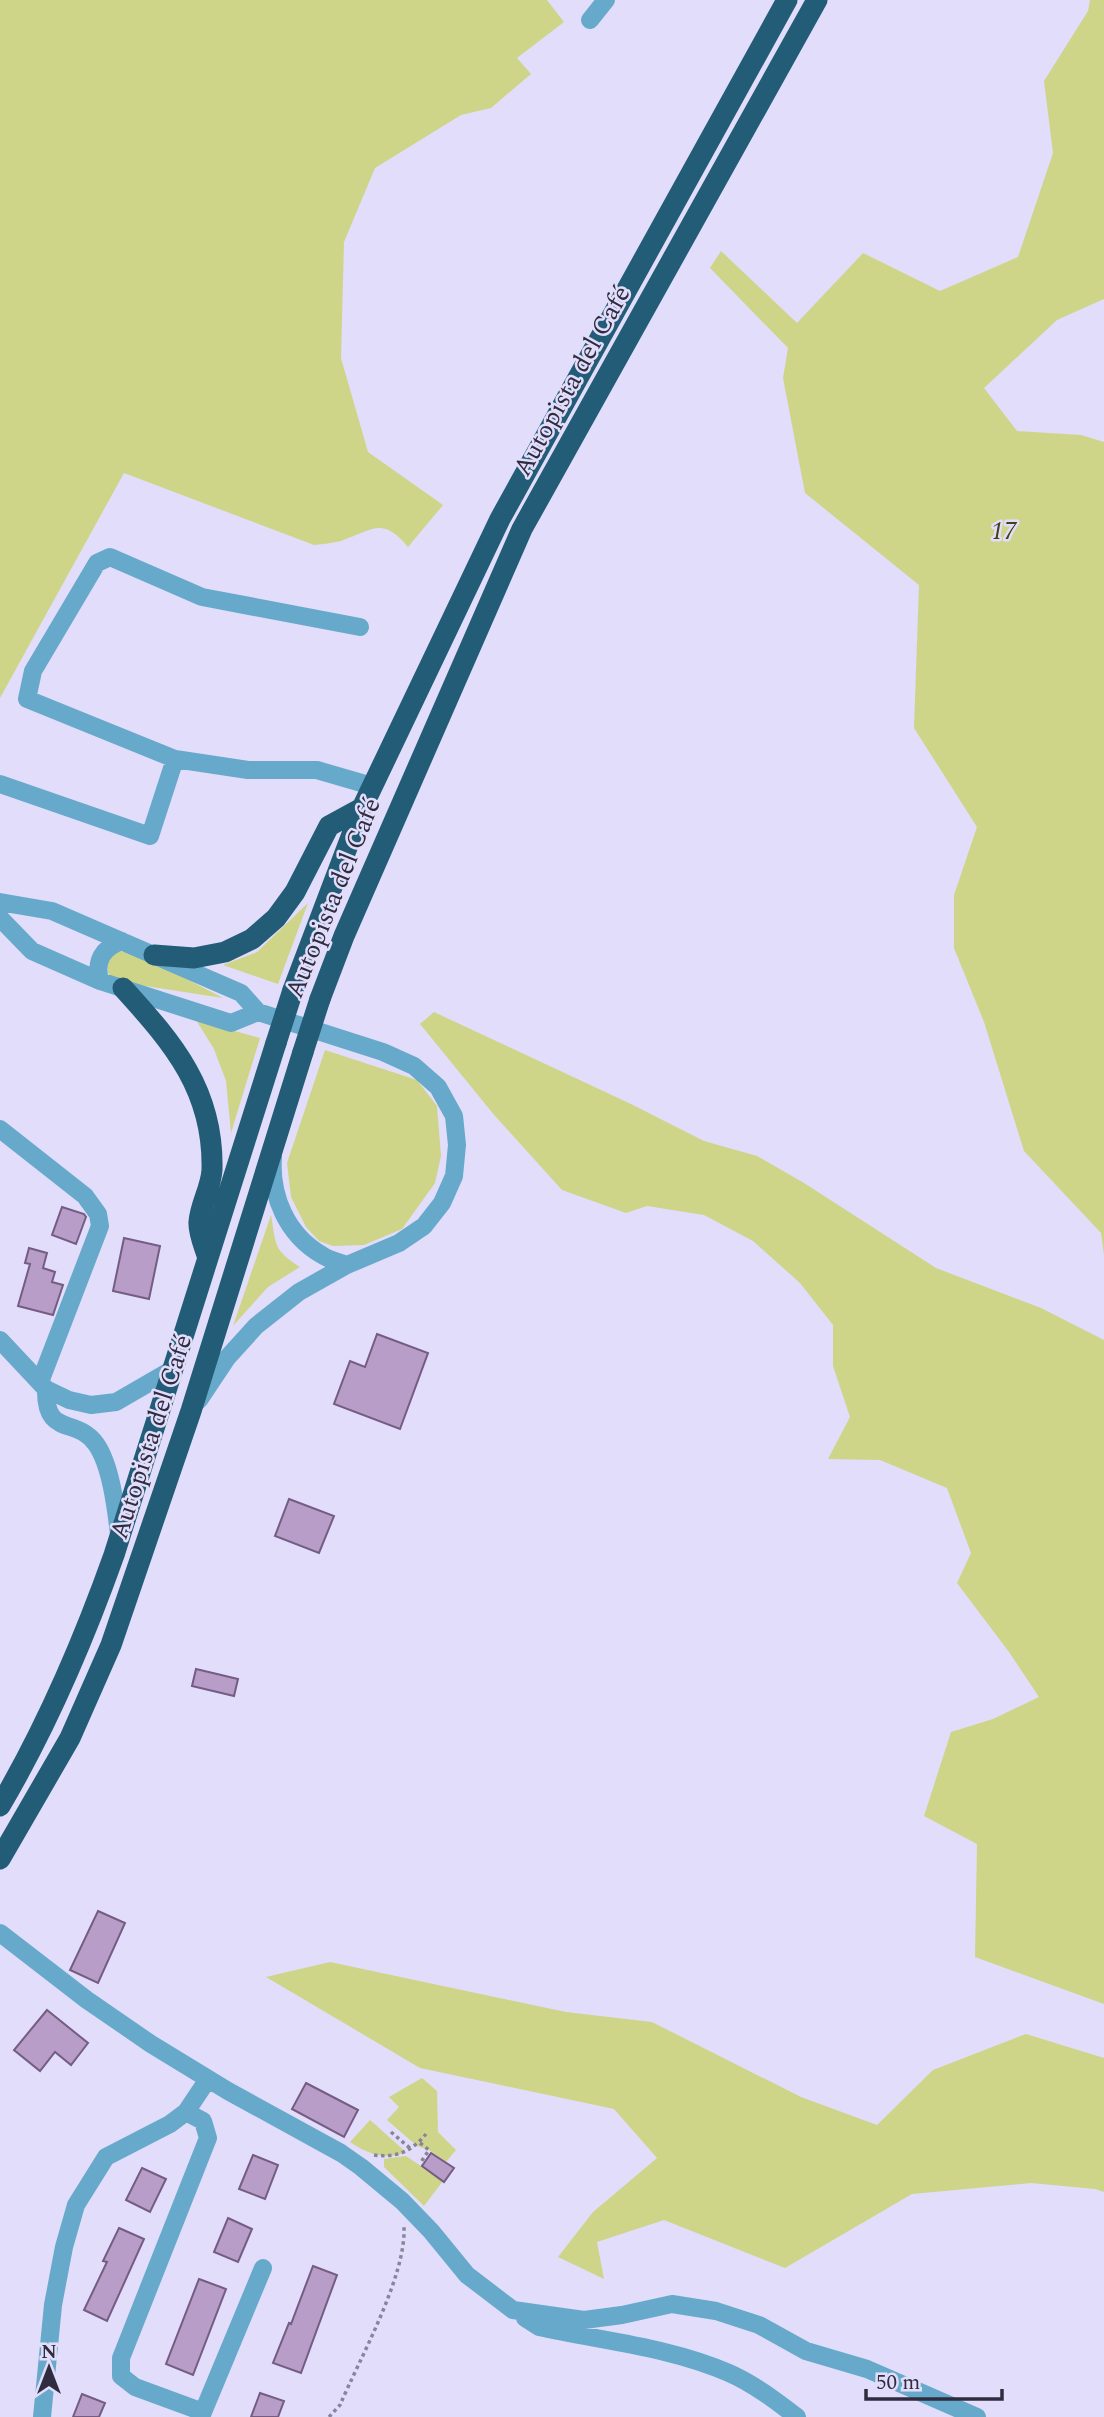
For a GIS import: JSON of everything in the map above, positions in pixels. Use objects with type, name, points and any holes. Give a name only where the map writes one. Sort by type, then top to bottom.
[{"type":"highway","name":"Autopista del Café","points":[[0,1806],[58,1697],[94,1610],[120,1536],[293,990],[362,808],[500,519],[787,0]]},
{"type":"highway","name":"Autopista del Café","points":[[0,1859],[57,1763],[96,1680],[126,1605],[191,1411],[320,999],[344,936],[522,529],[817,0]]},
{"type":"highway","points":[[154,955],[194,958],[225,952],[252,939],[276,919],[329,826],[362,808]]},
{"type":"highway","points":[[123,988],[172,1044],[190,1072],[204,1105],[211,1135],[212,1174],[198,1224],[208,1258]]},
{"type":"street","points":[[590,20],[606,0]]},
{"type":"street","points":[[360,627],[202,597],[110,557],[97,563],[33,671],[27,699],[175,759],[248,770],[317,770],[372,786]]},
{"type":"street","points":[[0,784],[150,836],[175,759]]},
{"type":"street","points":[[0,902],[52,911],[240,993],[258,1012],[383,1052],[414,1066],[438,1087],[454,1116],[457,1145],[454,1176],[442,1203],[424,1226],[399,1243],[347,1265],[299,1292],[256,1326],[227,1359],[191,1411]]},
{"type":"street","points":[[0,918],[32,951],[100,981],[231,1023],[258,1012]]},
{"type":"street","points":[[100,981],[97,971],[99,960],[104,951],[122,941]]},
{"type":"street","points":[[0,1129],[85,1196],[98,1214],[100,1226],[43,1386],[46,1408],[53,1419],[81,1432],[96,1443],[115,1498],[120,1536]]},
{"type":"street","points":[[275,1141],[272,1167],[275,1194],[285,1218],[301,1240],[322,1256],[347,1265]]},
{"type":"street","points":[[0,1340],[43,1386],[69,1400],[91,1405],[116,1402],[173,1369]]},
{"type":"street","points":[[0,1933],[87,2000],[151,2044],[341,2153],[402,2201],[467,2275],[539,2327],[665,2352],[729,2373],[771,2397],[797,2417]]},
{"type":"street","points":[[42,2417],[53,2305],[64,2247],[76,2205],[106,2157],[170,2124],[186,2112],[208,2079]]},
{"type":"street","points":[[186,2112],[203,2122],[208,2138],[121,2358],[121,2376],[135,2387],[202,2414],[264,2268]]},
{"type":"street","points":[[513,2310],[584,2320],[672,2304],[716,2311],[759,2325],[806,2351],[867,2369],[977,2417]]},
{"type":"path","points":[[391,2132],[411,2149]]},
{"type":"path","points":[[341,2153],[381,2156],[402,2154],[419,2143],[426,2134]]},
{"type":"path","points":[[419,2143],[429,2150],[421,2162],[423,2164]]},
{"type":"path","points":[[329,2417],[340,2405],[391,2290],[404,2238],[402,2201]]},
{"type":"green space","points":[[0,0],[547,0],[564,22],[517,58],[531,74],[491,108],[461,115],[375,168],[344,242],[341,358],[368,452],[443,505],[408,547],[391,531],[377,528],[341,541],[314,545],[124,473],[0,698]]},
{"type":"green space","name":"17","points":[[1090,0],[1104,0],[1104,299],[1057,320],[984,388],[1017,431],[1081,435],[1104,442],[1104,1255],[1101,1233],[1024,1151],[984,1022],[954,948],[954,895],[977,827],[914,728],[919,585],[805,493],[783,378],[788,348],[710,268],[721,251],[797,323],[863,253],[940,291],[1018,257],[1053,153],[1044,81],[1088,11]]},
{"type":"green space","points":[[308,903],[278,984],[223,965],[257,952]]},
{"type":"green space","points":[[117,951],[137,953],[223,998],[113,981],[108,973],[108,961]]},
{"type":"green space","points":[[434,1012],[704,1141],[757,1156],[936,1268],[1041,1308],[1104,1340],[1104,2004],[975,1957],[977,1844],[924,1816],[951,1732],[993,1719],[1039,1697],[957,1583],[971,1553],[947,1488],[880,1460],[828,1459],[850,1417],[833,1366],[833,1325],[800,1283],[753,1241],[704,1215],[647,1206],[626,1213],[562,1190],[495,1116],[420,1024]]},
{"type":"green space","points":[[196,1020],[260,1038],[231,1133],[226,1081],[214,1049]]},
{"type":"green space","points":[[325,1050],[417,1080],[437,1106],[441,1156],[435,1183],[402,1229],[364,1245],[333,1246],[319,1241],[306,1227],[291,1197],[287,1163]]},
{"type":"green space","points":[[271,1215],[277,1246],[300,1267],[268,1287],[233,1326]]},
{"type":"green space","points":[[330,1962],[566,2012],[652,2022],[801,2097],[877,2125],[933,2070],[1026,2034],[1104,2058],[1104,2192],[1031,2183],[912,2194],[785,2268],[664,2220],[597,2242],[604,2279],[558,2257],[593,2212],[657,2158],[614,2109],[420,2068],[266,1977]]},
{"type":"green space","points":[[422,2078],[437,2091],[438,2132],[456,2150],[446,2162],[429,2150],[417,2146],[387,2120],[399,2107],[389,2097]]},
{"type":"green space","points":[[370,2120],[406,2152],[391,2156],[377,2155],[350,2142]]},
{"type":"green space","points":[[406,2156],[443,2181],[424,2206],[384,2167],[384,2159]]},
{"type":"building","points":[[62,1207],[86,1217],[76,1244],[52,1235]]},
{"type":"building","points":[[124,1238],[160,1246],[149,1299],[113,1291]]},
{"type":"building","points":[[29,1248],[47,1253],[43,1268],[55,1272],[52,1282],[63,1285],[53,1315],[18,1306],[30,1264],[25,1263]]},
{"type":"building","points":[[377,1334],[428,1353],[400,1429],[334,1404],[350,1361],[365,1367]]},
{"type":"building","points":[[289,1499],[334,1516],[319,1553],[275,1536]]},
{"type":"building","points":[[196,1669],[238,1679],[234,1696],[192,1686]]},
{"type":"building","points":[[98,1911],[125,1923],[98,1983],[70,1970]]},
{"type":"building","points":[[47,2010],[88,2043],[71,2065],[55,2052],[40,2071],[14,2050]]},
{"type":"building","points":[[306,2083],[358,2110],[344,2137],[292,2109]]},
{"type":"building","points":[[431,2153],[454,2168],[444,2182],[422,2166]]},
{"type":"building","points":[[253,2155],[278,2165],[265,2199],[239,2189]]},
{"type":"building","points":[[142,2168],[166,2179],[150,2212],[126,2200]]},
{"type":"building","points":[[228,2218],[252,2229],[238,2262],[214,2252]]},
{"type":"building","points":[[119,2228],[144,2239],[107,2321],[84,2310],[107,2262],[103,2261]]},
{"type":"building","points":[[313,2266],[337,2275],[301,2373],[273,2363]]},
{"type":"building","points":[[199,2279],[226,2289],[193,2375],[166,2364]]},
{"type":"building","points":[[260,2393],[284,2401],[278,2417],[251,2417]]},
{"type":"building","points":[[82,2394],[105,2403],[99,2417],[73,2417]]}]
